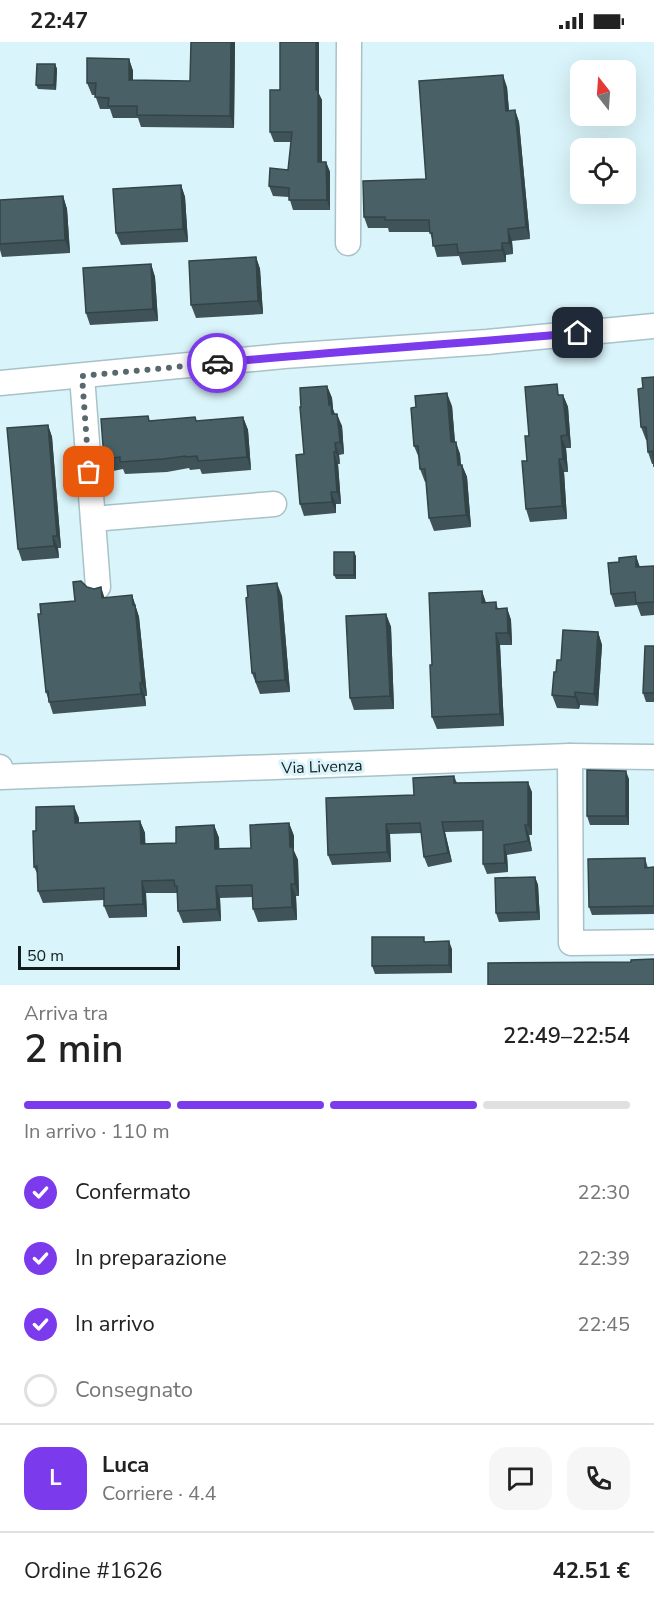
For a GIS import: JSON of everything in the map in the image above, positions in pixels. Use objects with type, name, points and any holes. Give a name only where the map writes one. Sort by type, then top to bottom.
[{"type":"street","points":[[348,243],[349,42]]},
{"type":"street","points":[[0,383],[284,356],[486,342],[654,326]]},
{"type":"street","points":[[82,376],[98,587]]},
{"type":"street","points":[[93,519],[274,504]]},
{"type":"street","points":[[570,756],[571,943],[654,942]]},
{"type":"street","name":"Via Livenza","points":[[0,774],[570,756],[654,757]]},
{"type":"building","points":[[191,42],[231,42],[230,116],[137,115],[137,106],[108,106],[109,98],[95,97],[96,83],[87,83],[87,58],[129,59],[129,80],[190,81]]},
{"type":"building","points":[[280,42],[316,42],[318,162],[326,162],[327,200],[289,200],[289,188],[269,186],[270,168],[288,170],[292,132],[270,132],[270,90],[280,90]]},
{"type":"building","points":[[37,64],[55,64],[54,85],[36,85]]},
{"type":"building","points":[[503,75],[506,111],[515,110],[526,227],[508,229],[509,243],[502,243],[502,250],[458,253],[457,244],[433,246],[429,220],[385,220],[385,217],[364,217],[363,181],[426,179],[419,81]]},
{"type":"building","points":[[181,185],[183,229],[116,233],[113,189]]},
{"type":"building","points":[[63,196],[65,240],[0,244],[0,200]]},
{"type":"building","points":[[256,257],[258,301],[191,305],[189,261]]},
{"type":"building","points":[[151,264],[153,309],[86,313],[83,268]]},
{"type":"building","points":[[654,377],[654,467],[653,451],[648,452],[646,427],[641,427],[638,389],[643,388],[642,378]]},
{"type":"building","points":[[557,384],[558,395],[563,395],[567,435],[561,436],[563,459],[559,459],[562,506],[526,509],[522,461],[527,461],[525,436],[529,436],[525,387]]},
{"type":"building","points":[[327,386],[332,414],[337,414],[340,442],[335,443],[336,452],[334,452],[337,492],[331,492],[332,502],[300,504],[296,455],[304,454],[300,388]]},
{"type":"building","points":[[447,393],[451,442],[456,442],[458,465],[462,465],[466,515],[429,518],[425,469],[420,469],[418,446],[414,446],[411,408],[416,407],[415,396]]},
{"type":"building","points":[[148,416],[149,421],[195,417],[196,421],[243,417],[247,457],[198,461],[197,456],[120,462],[120,457],[104,459],[101,419]]},
{"type":"building","points":[[48,425],[57,536],[53,536],[54,546],[18,549],[7,428]]},
{"type":"building","points":[[334,552],[354,552],[354,575],[334,575]]},
{"type":"building","points":[[636,556],[636,567],[654,566],[654,602],[636,603],[635,592],[611,594],[608,563],[619,562],[619,558]]},
{"type":"building","points":[[81,581],[87,587],[94,589],[101,587],[102,598],[132,595],[133,605],[135,605],[141,694],[49,702],[38,614],[41,614],[40,604],[75,601],[73,582]]},
{"type":"building","points":[[277,583],[285,680],[256,682],[255,673],[252,673],[247,586]]},
{"type":"building","points":[[482,591],[482,603],[496,602],[496,609],[507,608],[508,633],[496,633],[500,714],[432,717],[429,593]]},
{"type":"building","points":[[386,614],[390,696],[350,698],[346,616]]},
{"type":"building","points":[[563,630],[598,632],[594,694],[575,692],[575,697],[552,695],[557,660],[561,660]]},
{"type":"building","points":[[645,646],[654,646],[654,693],[643,693]]},
{"type":"building","points":[[587,770],[626,771],[626,816],[587,816]]},
{"type":"building","points":[[454,776],[454,783],[528,782],[528,825],[525,825],[528,841],[504,845],[505,863],[483,864],[483,821],[442,822],[448,853],[424,857],[420,823],[386,824],[387,852],[328,855],[326,798],[414,795],[413,778]]},
{"type":"building","points":[[74,806],[75,823],[140,821],[141,844],[176,843],[176,827],[214,825],[215,849],[251,848],[250,825],[289,823],[295,884],[291,884],[292,907],[253,909],[252,885],[216,886],[217,909],[178,911],[177,886],[174,880],[142,881],[143,904],[104,906],[104,888],[38,891],[37,866],[34,867],[33,831],[36,831],[36,807]]},
{"type":"building","points":[[645,858],[645,868],[654,867],[654,906],[589,907],[588,859]]},
{"type":"building","points":[[535,877],[537,912],[496,913],[495,878]]},
{"type":"building","points":[[372,937],[424,937],[424,942],[449,941],[449,965],[372,966]]},
{"type":"building","points":[[654,959],[654,985],[488,985],[488,963],[631,962],[631,960]]},
{"type":"way so far","points":[[89,472],[82,376],[217,363]]},
{"type":"route","points":[[217,363],[578,333]]}]
